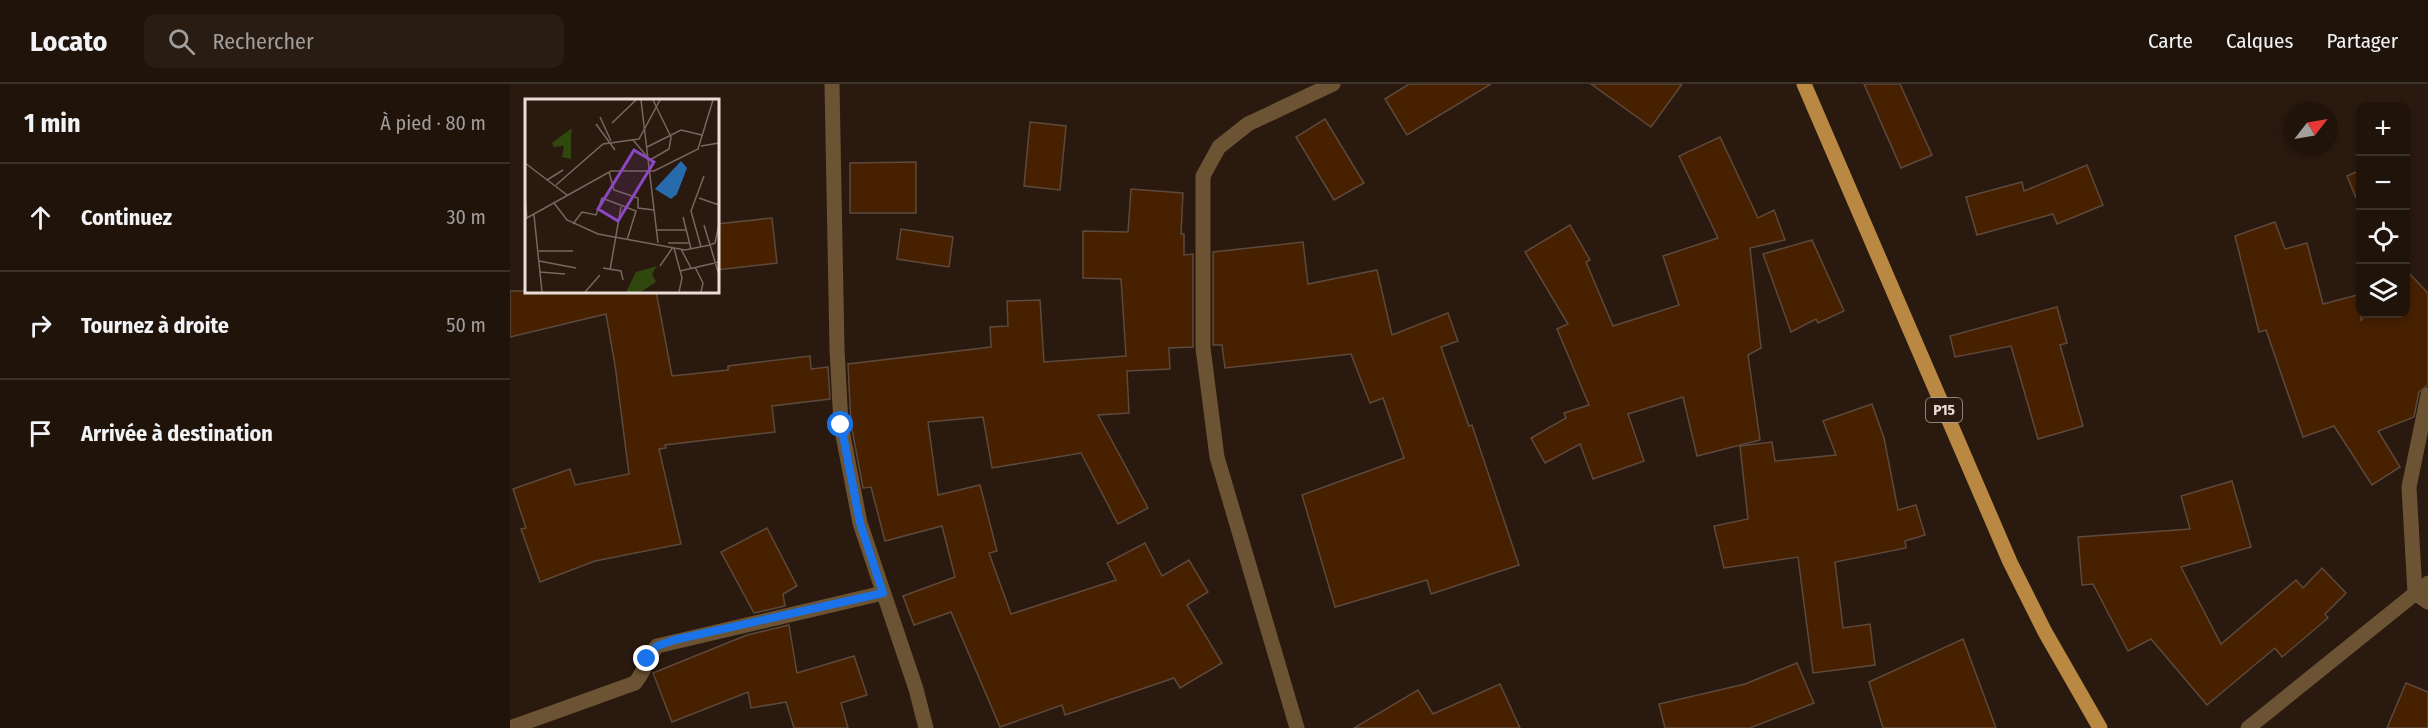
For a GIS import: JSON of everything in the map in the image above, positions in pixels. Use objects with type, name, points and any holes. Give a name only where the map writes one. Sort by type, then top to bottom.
[{"type":"main road","name":"P15","points":[[1804,84],[2010,562],[2045,632],[2100,728]]},
{"type":"street","points":[[832,84],[835,302],[841,425],[860,523],[916,689],[926,728]]},
{"type":"street","points":[[1297,728],[1217,457],[1203,348],[1203,176],[1219,147],[1248,124],[1333,84]]},
{"type":"street","points":[[2415,593],[2409,487],[2428,394]]},
{"type":"street","points":[[2248,728],[2428,582]]},
{"type":"street","points":[[510,728],[635,684],[644,672],[647,659],[657,646],[665,643],[883,593]]},
{"type":"street","points":[[2415,593],[2428,602]]},
{"type":"building","points":[[1409,84],[1491,84],[1407,135],[1385,99]]},
{"type":"building","points":[[1591,84],[1682,84],[1651,127]]},
{"type":"building","points":[[1864,84],[1900,84],[1932,155],[1901,168]]},
{"type":"building","points":[[1325,119],[1364,183],[1334,200],[1296,137]]},
{"type":"building","points":[[1030,122],[1066,126],[1060,190],[1024,186]]},
{"type":"building","points":[[1720,137],[1758,218],[1774,210],[1785,240],[1750,248],[1761,348],[1748,355],[1760,440],[1697,456],[1683,397],[1628,414],[1644,461],[1593,479],[1580,444],[1545,463],[1531,438],[1566,418],[1564,413],[1589,405],[1557,329],[1568,324],[1525,252],[1570,225],[1590,260],[1586,262],[1613,326],[1679,305],[1663,256],[1718,238],[1679,156]]},
{"type":"building","points":[[916,162],[916,213],[850,213],[850,163]]},
{"type":"building","points":[[2087,165],[2103,205],[2057,224],[2053,214],[1977,235],[1966,197],[2022,182],[2024,191]]},
{"type":"building","points":[[2356,172],[2356,198],[2347,176]]},
{"type":"building","points":[[1131,189],[1183,193],[1181,234],[1184,234],[1184,255],[1193,254],[1193,347],[1169,348],[1170,369],[1127,371],[1129,413],[1098,415],[1148,508],[1118,524],[1081,453],[992,468],[983,417],[928,422],[938,495],[980,485],[997,551],[989,553],[1011,614],[1116,580],[1107,563],[1145,543],[1162,576],[1189,560],[1208,592],[1187,605],[1222,663],[1180,688],[1174,678],[1065,715],[1062,705],[1000,727],[951,612],[914,625],[903,596],[955,577],[942,526],[885,541],[871,487],[863,488],[851,424],[848,364],[991,347],[990,327],[1008,326],[1007,301],[1040,300],[1044,362],[1126,356],[1121,279],[1083,278],[1083,231],[1128,232]]},
{"type":"building","points":[[772,218],[777,263],[718,270],[718,224]]},
{"type":"building","points":[[2275,222],[2285,249],[2307,243],[2323,304],[2356,295],[2356,318],[2361,318],[2361,320],[2363,318],[2410,318],[2410,274],[2428,293],[2428,385],[2419,392],[2414,417],[2378,431],[2400,467],[2372,485],[2334,426],[2303,437],[2266,330],[2259,332],[2235,236]]},
{"type":"building","points":[[901,229],[953,237],[949,267],[897,259]]},
{"type":"building","points":[[1812,240],[1844,311],[1818,323],[1816,319],[1791,332],[1763,254]]},
{"type":"building","points":[[1303,242],[1308,284],[1377,270],[1392,335],[1448,313],[1458,341],[1441,347],[1469,426],[1472,425],[1519,565],[1431,594],[1427,580],[1335,607],[1302,495],[1404,458],[1383,398],[1370,403],[1351,354],[1225,368],[1222,345],[1213,345],[1213,252]]},
{"type":"building","points":[[510,291],[656,292],[672,376],[728,370],[728,366],[810,356],[811,369],[828,367],[830,399],[772,406],[775,432],[665,445],[666,448],[659,449],[681,544],[595,561],[540,582],[521,529],[526,528],[513,489],[570,469],[575,485],[629,474],[606,314],[510,337]]},
{"type":"building","points":[[2057,307],[2067,343],[2060,345],[2083,426],[2038,439],[2011,346],[1955,357],[1950,336]]},
{"type":"building","points":[[1872,404],[1884,438],[1898,510],[1916,505],[1925,535],[1905,541],[1906,548],[1835,562],[1843,628],[1870,624],[1875,665],[1813,673],[1798,557],[1724,568],[1714,526],[1748,519],[1740,446],[1772,442],[1775,461],[1836,455],[1823,421]]},
{"type":"building","points":[[2232,481],[2251,547],[2181,567],[2221,644],[2296,580],[2303,588],[2322,568],[2346,593],[2325,614],[2328,618],[2282,657],[2275,648],[2207,705],[2151,639],[2128,651],[2093,584],[2082,585],[2078,537],[2190,529],[2181,496]]},
{"type":"building","points":[[767,528],[797,586],[783,594],[785,606],[754,613],[721,552]]},
{"type":"building","points":[[789,625],[797,673],[854,656],[867,695],[841,703],[848,728],[794,728],[786,702],[751,708],[748,692],[672,722],[653,673],[747,635]]},
{"type":"building","points":[[1963,639],[1996,728],[1883,728],[1869,682]]},
{"type":"building","points":[[1797,663],[1814,703],[1750,728],[1665,728],[1659,704],[1745,684]]},
{"type":"building","points":[[2406,683],[2428,692],[2428,728],[2387,728]]},
{"type":"building","points":[[1500,684],[1520,728],[1354,728],[1418,690],[1433,714]]},
{"type":"route","points":[[647,659],[657,646],[674,640],[883,593],[860,523],[841,425]]}]
